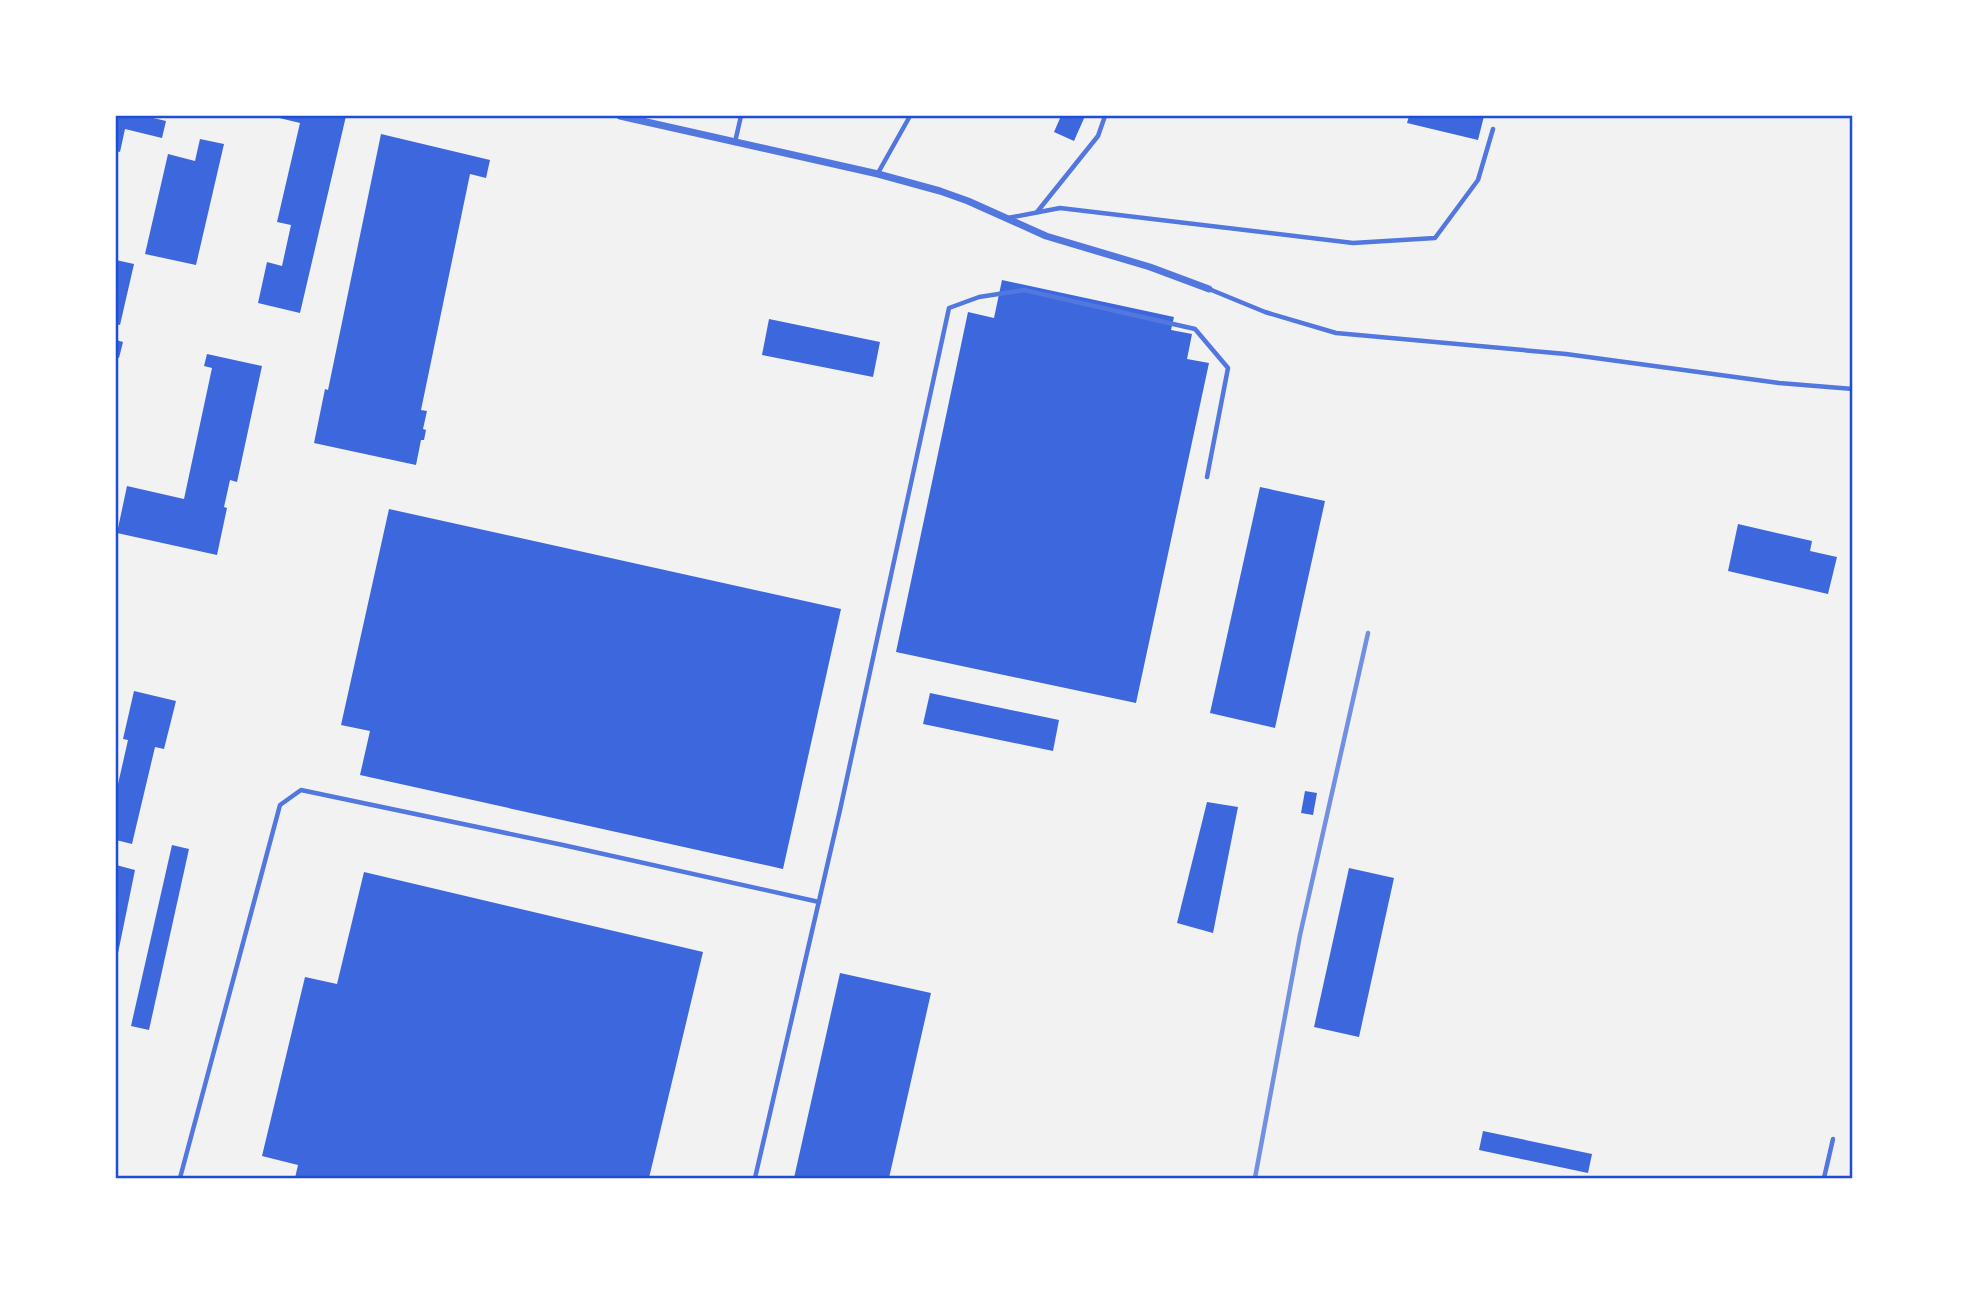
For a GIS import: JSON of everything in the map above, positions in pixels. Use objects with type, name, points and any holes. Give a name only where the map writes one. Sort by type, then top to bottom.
[{"type":"street","points":[[620,116],[878,174],[959,197],[1046,236],[1150,267],[1209,289]]},
{"type":"lane","points":[[735,142],[741,116]]},
{"type":"lane","points":[[878,174],[910,116]]},
{"type":"lane","points":[[1037,213],[1098,136],[1105,116]]},
{"type":"lane","points":[[1007,219],[1060,208],[1353,243],[1435,239],[1478,180],[1493,129]]},
{"type":"lane","points":[[1209,289],[1265,312],[1336,333],[1566,354],[1779,383],[1853,389]]},
{"type":"lane","points":[[755,1178],[819,902],[948,308],[979,297],[1024,290],[1195,329],[1228,368],[1207,477]]},
{"type":"lane","points":[[180,1178],[280,805],[301,790],[819,902]]},
{"type":"lane","points":[[1824,1178],[1833,1139]]},
{"type":"building","points":[[116,116],[145,116],[166,121],[162,138],[125,129],[120,152],[116,151]]},
{"type":"building","points":[[271,116],[346,116],[300,313],[258,303],[267,262],[282,266],[291,225],[277,222],[300,123]]},
{"type":"building","points":[[1061,116],[1085,116],[1074,141],[1054,132]]},
{"type":"building","points":[[1409,116],[1484,116],[1478,140],[1407,123]]},
{"type":"building","points":[[381,134],[490,160],[486,178],[470,174],[421,410],[427,411],[423,429],[426,430],[416,465],[314,443],[325,389],[328,390]]},
{"type":"building","points":[[200,139],[224,144],[196,265],[145,254],[168,154],[195,161]]},
{"type":"building","points":[[116,260],[134,264],[120,325],[116,324]]},
{"type":"building","points":[[1002,280],[1174,317],[1171,330],[1192,334],[1187,359],[1209,363],[1136,703],[896,652],[968,312],[994,318]]},
{"type":"building","points":[[769,319],[880,342],[873,377],[762,355]]},
{"type":"building","points":[[116,340],[123,342],[119,358],[116,357]]},
{"type":"building","points":[[207,354],[262,366],[237,482],[230,480],[217,555],[117,533],[127,486],[184,499],[212,368],[204,366]]},
{"type":"building","points":[[1260,487],[1325,501],[1275,728],[1210,713]]},
{"type":"building","points":[[389,509],[841,609],[783,869],[360,775],[370,731],[341,725]]},
{"type":"building","points":[[1738,524],[1812,541],[1810,551],[1837,557],[1828,594],[1728,571]]},
{"type":"building","points":[[134,691],[176,701],[164,749],[155,747],[132,844],[116,840],[116,793],[128,740],[123,739]]},
{"type":"building","points":[[930,693],[1059,720],[1053,751],[923,724]]},
{"type":"building","points":[[1305,791],[1317,793],[1313,815],[1301,813]]},
{"type":"building","points":[[1207,802],[1238,807],[1213,933],[1177,923]]},
{"type":"building","points":[[172,845],[189,849],[149,1030],[131,1026]]},
{"type":"building","points":[[116,865],[135,870],[117,958],[116,958]]},
{"type":"building","points":[[1349,868],[1394,878],[1359,1037],[1314,1027]]},
{"type":"building","points":[[364,872],[703,952],[649,1178],[295,1178],[298,1165],[262,1156],[305,977],[337,984]]},
{"type":"building","points":[[840,973],[931,993],[889,1178],[794,1178]]},
{"type":"building","points":[[1483,1131],[1592,1154],[1588,1173],[1479,1150]]},
{"type":"railway","points":[[1255,1178],[1300,935],[1368,633]]}]
